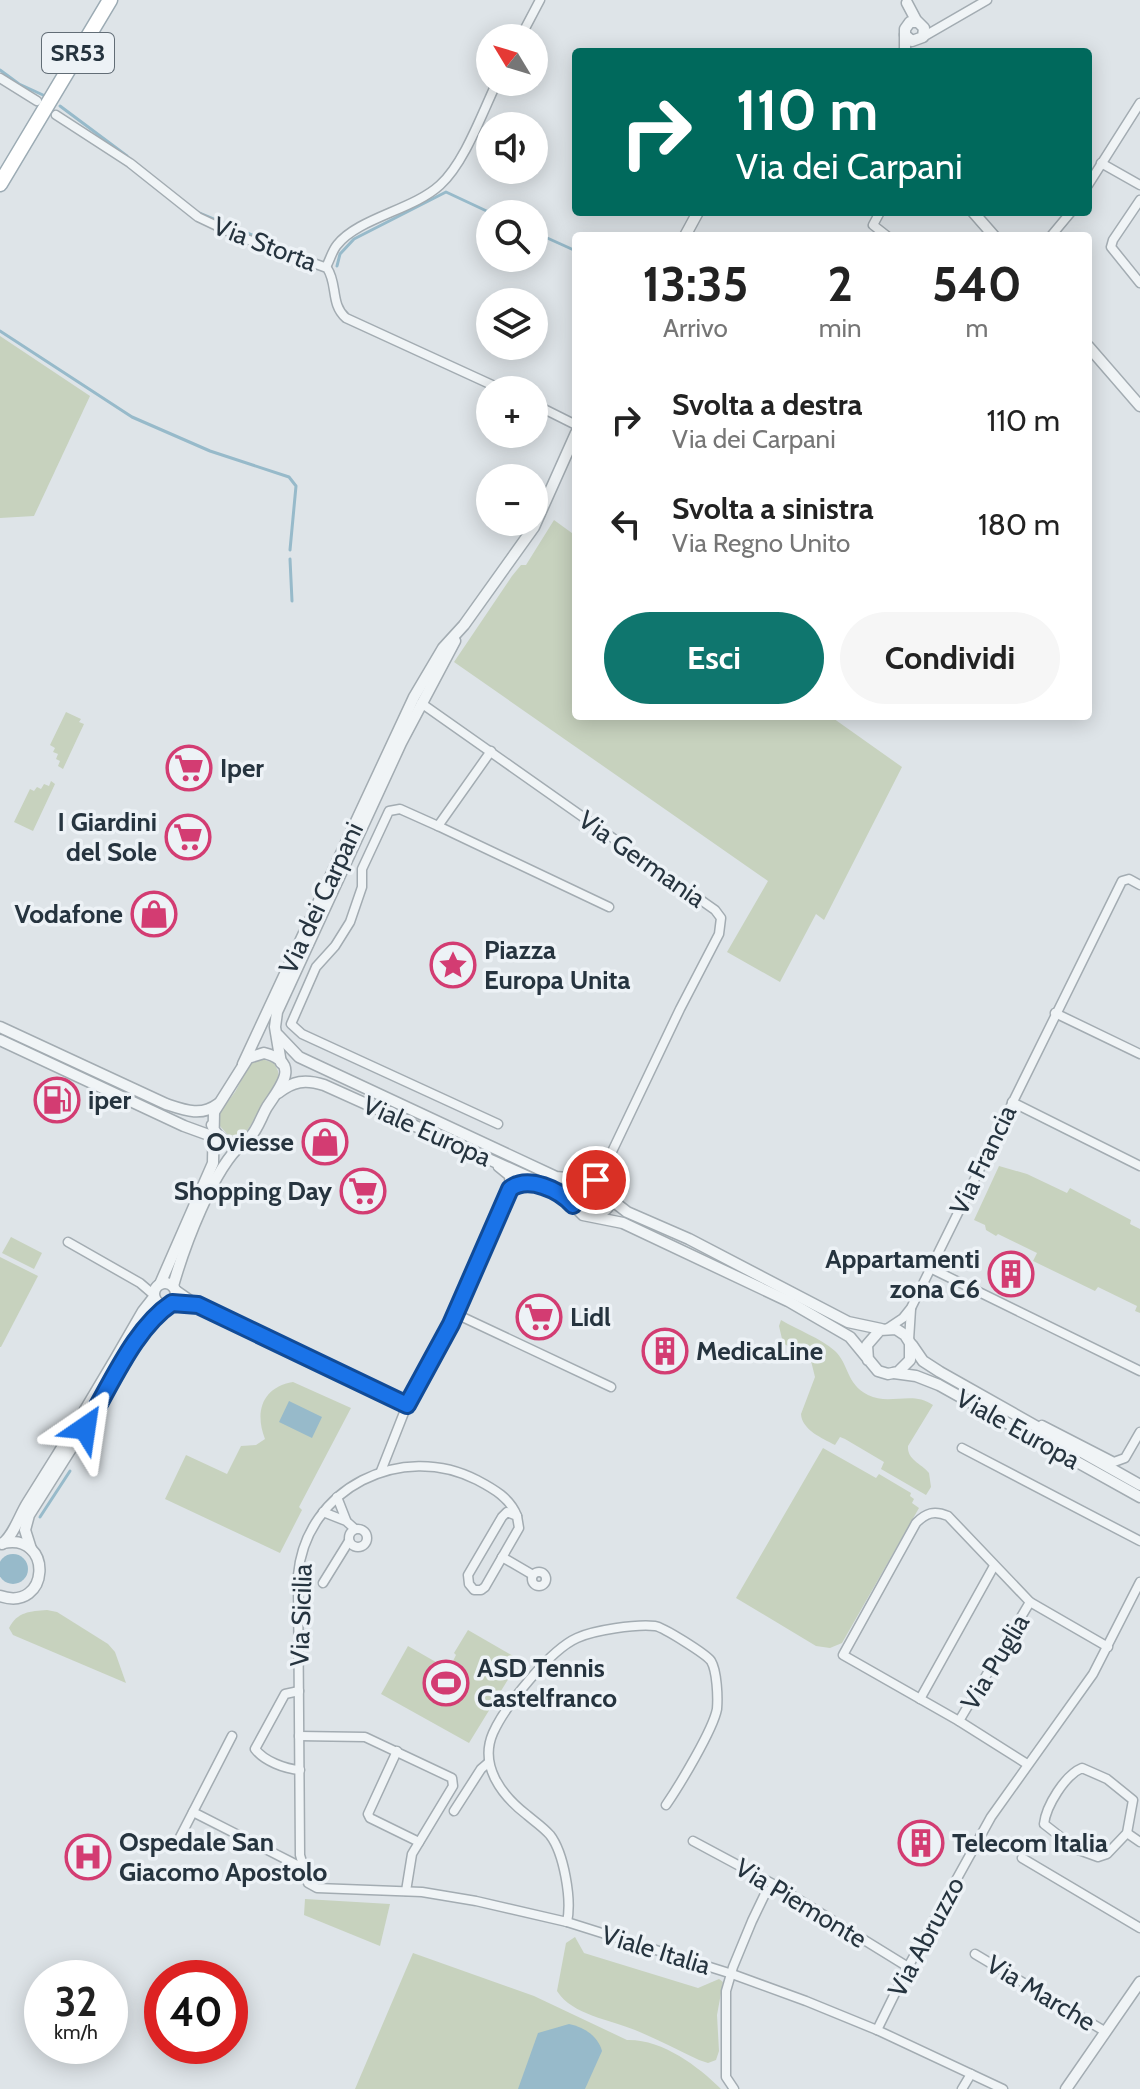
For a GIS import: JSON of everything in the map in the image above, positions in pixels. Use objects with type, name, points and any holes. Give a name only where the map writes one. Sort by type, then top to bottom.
[{"type":"main road","name":"SR53","points":[[0,184],[110,0]]},
{"type":"street","points":[[527,24],[540,0]]},
{"type":"street","points":[[906,30],[912,41],[920,39],[987,0]]},
{"type":"street","points":[[907,2],[924,28],[914,48]]},
{"type":"street","points":[[905,48],[907,2]]},
{"type":"street","points":[[906,30],[910,22],[947,21]]},
{"type":"street","points":[[0,78],[37,101]]},
{"type":"street","points":[[326,267],[336,246],[347,235],[423,197],[441,184],[457,162],[490,96]]},
{"type":"street","points":[[1092,178],[1140,103]]},
{"type":"street","name":"Via Storta","points":[[56,115],[130,163],[198,217],[238,236],[326,267],[331,272],[337,308],[346,318],[476,378]]},
{"type":"street","points":[[1101,163],[1140,185]]},
{"type":"street","points":[[1140,200],[1111,248],[1140,283]]},
{"type":"street","points":[[878,216],[873,225],[882,232]]},
{"type":"street","points":[[976,216],[990,232]]},
{"type":"street","points":[[1054,232],[1068,216]]},
{"type":"street","points":[[1092,351],[1140,406]]},
{"type":"street","points":[[548,411],[572,423]]},
{"type":"street","name":"Via dei Carpani","points":[[278,1093],[285,1079],[278,1058],[275,1018],[380,790],[436,659],[534,527],[572,442]]},
{"type":"street","name":"Via dei Carpani","points":[[216,1133],[214,1112],[243,1064],[397,731],[417,705],[464,625]]},
{"type":"street","name":"Via Germania","points":[[417,705],[491,751],[715,910],[721,918],[719,934],[608,1160],[585,1180]]},
{"type":"street","name":"Via dei Carpani","points":[[380,790],[380,777],[400,734],[397,731]]},
{"type":"street","points":[[438,826],[491,751]]},
{"type":"street","points":[[498,1124],[312,1039],[298,1032],[291,1024],[316,967],[335,946],[350,922],[362,887],[362,869],[389,811],[400,809],[609,907]]},
{"type":"street","name":"Via Francia","points":[[885,1329],[899,1321],[911,1308],[1122,881],[1129,879],[1140,885]]},
{"type":"street","points":[[1055,1013],[1140,1054]]},
{"type":"street","points":[[0,1027],[177,1108],[203,1112],[223,1099]]},
{"type":"street","name":"Viale Europa","points":[[276,1031],[299,1057],[556,1177],[597,1180],[627,1212],[689,1239],[848,1322],[899,1331],[927,1364],[1140,1485]]},
{"type":"street","points":[[0,1040],[184,1126],[208,1140],[214,1156]]},
{"type":"street","points":[[243,1064],[257,1053],[278,1058]]},
{"type":"street","name":"Viale Europa","points":[[278,1058],[299,1057]]},
{"type":"street","name":"Viale Europa","points":[[278,1093],[293,1083],[314,1081],[522,1174],[557,1192],[581,1215],[623,1223],[788,1301],[850,1337],[878,1371],[916,1376],[939,1385],[1140,1497]]},
{"type":"street","points":[[0,1596],[21,1597],[37,1584],[40,1567],[25,1533],[27,1518],[139,1335],[177,1295],[174,1287],[188,1242],[223,1167],[232,1153],[254,1134],[267,1106],[278,1093]]},
{"type":"street","points":[[1012,1102],[1140,1166]]},
{"type":"street","points":[[184,1126],[216,1133],[235,1143],[245,1142]]},
{"type":"street","points":[[1,1544],[9,1537],[18,1518],[78,1432],[157,1290],[208,1176],[216,1133]]},
{"type":"street","points":[[381,1471],[407,1405],[456,1314],[510,1189],[506,1171],[437,1137]]},
{"type":"street","name":"Via Germania","points":[[607,1189],[608,1160]]},
{"type":"street","points":[[573,1205],[572,1193],[585,1180]]},
{"type":"street","points":[[510,1189],[525,1182],[557,1192]]},
{"type":"street","points":[[595,1216],[608,1206],[607,1189]]},
{"type":"street","points":[[68,1242],[157,1290]]},
{"type":"street","points":[[930,1268],[1140,1371]]},
{"type":"street","points":[[157,1290],[167,1283],[198,1305],[407,1405]]},
{"type":"street","points":[[157,1290],[160,1304],[198,1305]]},
{"type":"street","name":"Via Francia","points":[[909,1341],[911,1308]]},
{"type":"street","points":[[456,1314],[611,1387]]},
{"type":"street","points":[[868,1360],[869,1341],[876,1332],[885,1329]]},
{"type":"street","points":[[892,1373],[908,1363],[912,1353],[909,1341]]},
{"type":"street","points":[[1030,1422],[1064,1435],[1114,1462],[1125,1458],[1140,1432]]},
{"type":"street","points":[[962,1448],[1140,1541]]},
{"type":"street","name":"Via Sicilia","points":[[301,1867],[299,1567],[308,1538],[323,1512],[353,1484],[381,1471],[409,1466],[436,1467],[468,1476],[509,1501],[517,1516]]},
{"type":"street","points":[[494,1491],[502,1507],[500,1519]]},
{"type":"street","points":[[337,1497],[346,1521]]},
{"type":"street","points":[[323,1512],[364,1531],[366,1543],[358,1548],[349,1541]]},
{"type":"street","points":[[508,1512],[517,1516],[519,1528],[483,1589],[470,1586],[469,1574],[500,1519],[508,1512]]},
{"type":"street","points":[[1027,1764],[843,1655],[916,1523],[924,1515],[940,1512],[955,1522],[1030,1602],[1108,1647]]},
{"type":"street","points":[[323,1583],[349,1541],[350,1532],[355,1529]]},
{"type":"street","points":[[1,1544],[15,1542],[31,1549]]},
{"type":"street","points":[[502,1557],[533,1575]]},
{"type":"street","points":[[920,1699],[994,1566]]},
{"type":"street","name":"Via Abruzzo","points":[[877,2030],[991,1817],[1075,1701],[1108,1647],[1140,1582]]},
{"type":"street","name":"Via Puglia","points":[[959,1721],[1030,1602]]},
{"type":"street","points":[[567,1922],[569,1910],[558,1848],[549,1833],[508,1797],[489,1769],[487,1753],[493,1732],[511,1704],[541,1668],[578,1637],[635,1626],[658,1626],[710,1658],[714,1668],[716,1711],[681,1783],[666,1805]]},
{"type":"street","points":[[299,1691],[285,1694],[255,1749],[260,1755],[288,1769],[300,1770]]},
{"type":"street","points":[[178,1841],[232,1736]]},
{"type":"street","points":[[299,1736],[365,1737],[452,1778],[453,1786],[412,1854],[406,1891]]},
{"type":"street","points":[[397,1751],[368,1814],[370,1818],[419,1842]]},
{"type":"street","points":[[454,1811],[488,1763]]},
{"type":"street","points":[[1082,1768],[1107,1779],[1133,1800],[1127,1833],[1107,1854],[1098,1857],[1076,1849],[1044,1824],[1044,1818],[1074,1771],[1082,1768]]},
{"type":"street","points":[[193,1812],[301,1867]]},
{"type":"street","points":[[1127,1833],[1140,1842]]},
{"type":"street","name":"Via Piemonte","points":[[693,1841],[775,1885],[908,1967]]},
{"type":"street","points":[[1022,1858],[1140,1928]]},
{"type":"street","name":"Viale Italia","points":[[301,1867],[306,1881],[315,1888],[406,1891],[476,1901],[567,1922],[732,1974],[877,2030],[1003,2089]]},
{"type":"street","points":[[734,2089],[726,2077],[726,1991],[740,1948],[758,1908],[775,1885]]},
{"type":"street","name":"Via Marche","points":[[975,1954],[1106,2032]]},
{"type":"street","points":[[1068,2088],[1140,1982]]},
{"type":"street","points":[[962,2089],[971,2074]]},
{"type":"green space","points":[[0,336],[90,396],[34,516],[0,518]]},
{"type":"green space","points":[[554,520],[572,533],[572,720],[836,720],[902,767],[824,920],[816,914],[780,982],[727,952],[768,881],[454,662],[521,565],[526,565],[544,536],[548,536]]},
{"type":"green space","points":[[66,712],[81,719],[79,722],[84,724],[63,769],[58,766],[60,761],[56,759],[58,754],[53,752],[55,748],[50,745]]},
{"type":"green space","points":[[51,781],[55,784],[33,831],[14,822],[30,789],[41,789],[44,784],[49,786]]},
{"type":"green space","points":[[262,1059],[274,1063],[279,1080],[245,1134],[228,1135],[218,1124],[220,1112],[250,1064]]},
{"type":"green space","points":[[999,1166],[1027,1174],[1067,1193],[1070,1188],[1131,1220],[1130,1224],[1140,1229],[1140,1313],[1135,1311],[1137,1306],[1098,1287],[1095,1291],[1033,1261],[1037,1253],[998,1234],[996,1236],[986,1230],[985,1225],[974,1220]]},
{"type":"green space","points":[[11,1237],[42,1253],[34,1269],[2,1253]]},
{"type":"green space","points":[[0,1257],[38,1276],[1,1347],[0,1347]]},
{"type":"green space","points":[[781,1320],[835,1351],[852,1380],[868,1395],[884,1399],[917,1399],[933,1405],[908,1446],[912,1458],[929,1473],[931,1487],[926,1495],[881,1469],[884,1462],[845,1439],[840,1437],[835,1445],[805,1425],[801,1414],[815,1377],[811,1361],[783,1343],[779,1326]]},
{"type":"green space","points":[[293,1382],[351,1408],[299,1507],[302,1510],[280,1553],[165,1499],[186,1455],[227,1474],[241,1446],[256,1445],[265,1439],[261,1410],[268,1395],[274,1389]]},
{"type":"green space","points":[[823,1448],[876,1478],[879,1474],[911,1493],[912,1503],[919,1508],[842,1643],[830,1648],[816,1646],[736,1598]]},
{"type":"green space","points":[[47,1610],[57,1612],[108,1644],[115,1652],[126,1683],[13,1635],[9,1628],[20,1616]]},
{"type":"green space","name":"ASD Tennis Castelfranco","points":[[468,1630],[520,1660],[469,1743],[381,1694],[408,1646],[455,1673],[457,1669],[451,1665],[456,1655],[454,1653]]},
{"type":"green space","points":[[305,1899],[390,1904],[380,1946],[304,1915]]},
{"type":"green space","points":[[575,1937],[584,1953],[698,1988],[719,1979],[723,1982],[717,2015],[719,2051],[716,2060],[708,2063],[699,2060],[635,2030],[572,2006],[557,1991],[566,1943]]},
{"type":"green space","points":[[413,1953],[534,1996],[627,2040],[666,2049],[690,2063],[721,2089],[355,2089]]},
{"type":"water","points":[[289,1401],[322,1417],[312,1438],[279,1422]]},
{"type":"water","points":[[7,1555],[19,1555],[27,1563],[27,1575],[19,1583],[7,1583],[-1,1575],[-1,1563]]},
{"type":"water","points":[[569,2024],[590,2033],[602,2051],[585,2089],[518,2089],[538,2033]]},
{"type":"waterway","points":[[0,70],[19,84],[43,95]]},
{"type":"waterway","points":[[60,106],[127,156]]},
{"type":"waterway","points":[[337,266],[340,254],[354,239],[446,192],[476,206]]},
{"type":"waterway","points":[[199,213],[269,242]]},
{"type":"waterway","points":[[548,238],[572,249]]},
{"type":"waterway","points":[[0,331],[132,417],[210,451],[289,477],[296,486],[290,550]]},
{"type":"waterway","points":[[290,559],[292,601]]},
{"type":"waterway","points":[[40,1517],[70,1471]]},
{"type":"place","name":"Iper","points":[[189,768]]},
{"type":"place","name":"I Giardini del Sole","points":[[188,837]]},
{"type":"place","name":"Vodafone","points":[[154,914]]},
{"type":"place","name":"Piazza Europa Unita","points":[[453,965]]},
{"type":"place","name":"iper","points":[[57,1100]]},
{"type":"place","name":"Oviesse","points":[[325,1142]]},
{"type":"place","name":"Shopping Day","points":[[363,1191]]},
{"type":"place","name":"Appartamenti zona C6","points":[[1011,1274]]},
{"type":"place","name":"Lidl","points":[[539,1317]]},
{"type":"place","name":"MedicaLine","points":[[665,1351]]},
{"type":"place","name":"ASD Tennis Castelfranco","points":[[446,1683]]},
{"type":"place","name":"Telecom Italia","points":[[921,1843]]},
{"type":"place","name":"Ospedale San Giacomo Apostolo","points":[[88,1857]]},
{"type":"route","points":[[85,1428],[139,1335],[152,1319],[172,1303],[198,1305],[407,1405],[451,1324],[510,1189],[519,1183],[529,1183],[557,1192],[573,1205],[575,1187],[585,1180],[596,1180]]}]
